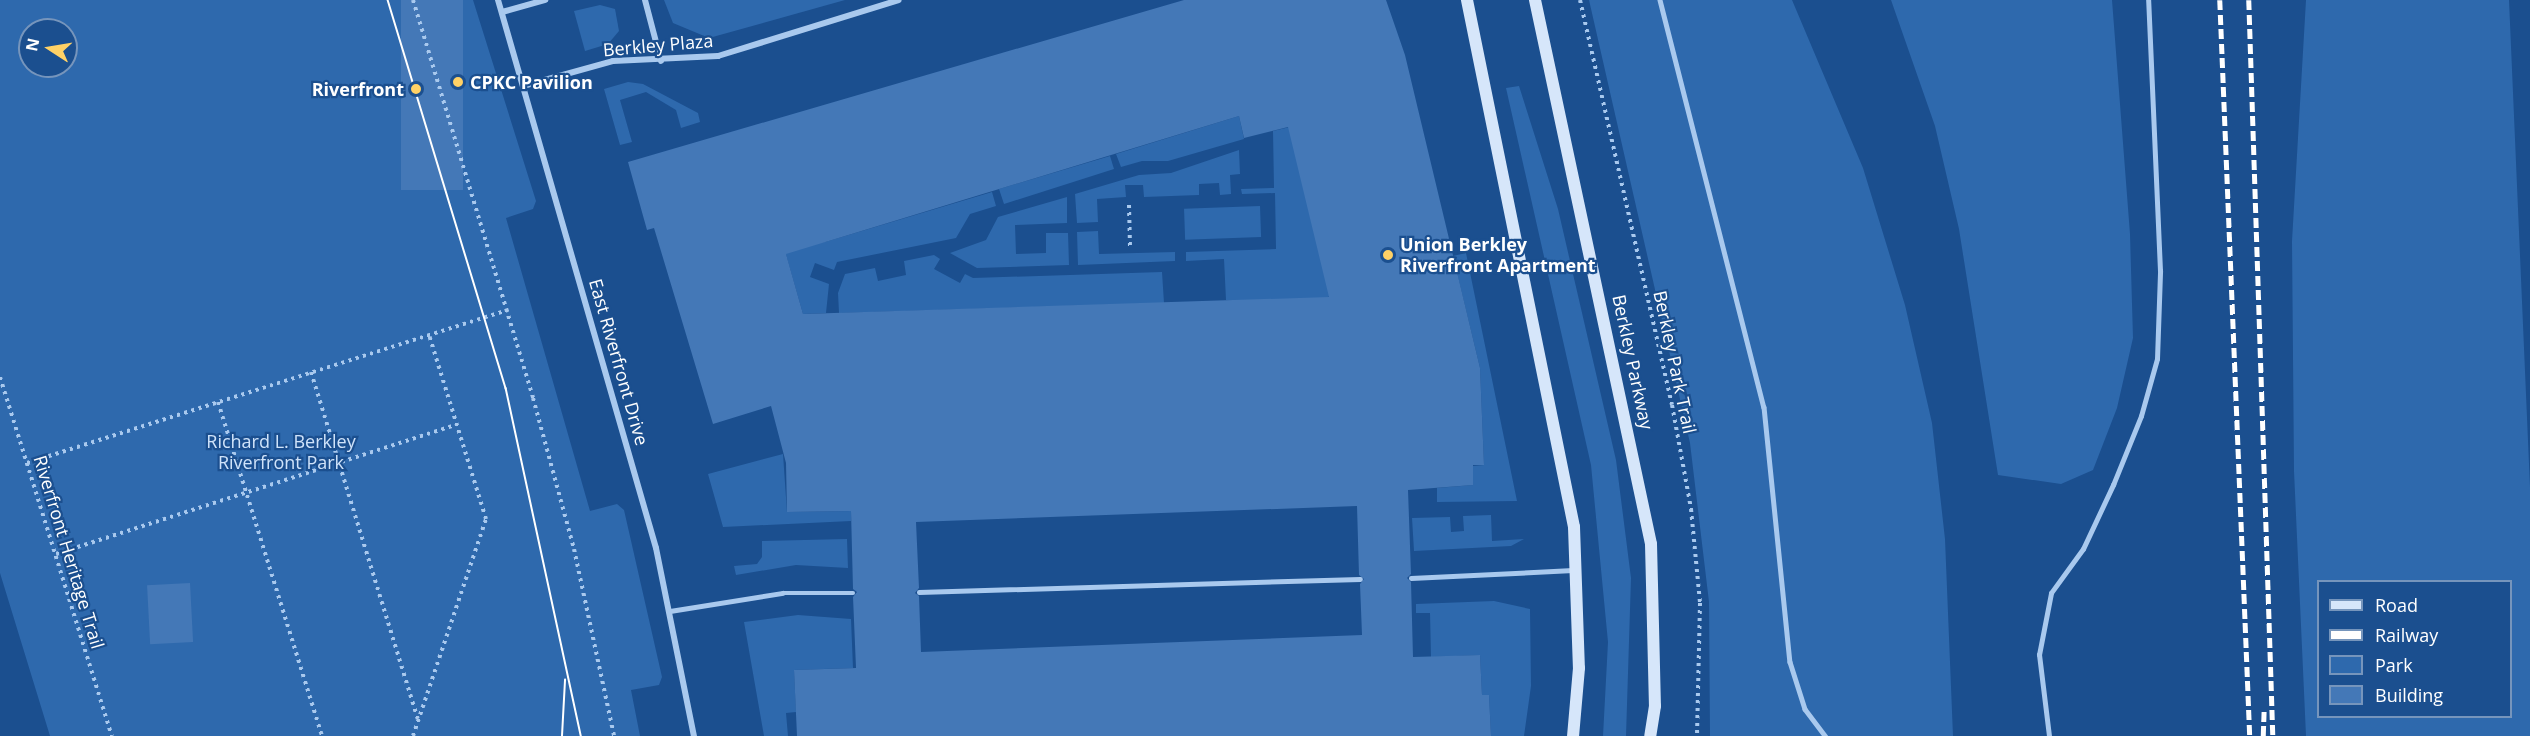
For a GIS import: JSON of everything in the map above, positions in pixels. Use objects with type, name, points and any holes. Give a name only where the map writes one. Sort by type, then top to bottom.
[{"type":"main road","points":[[1467,0],[1574,527],[1579,668],[1573,736]]},
{"type":"main road","name":"Berkley Parkway","points":[[1535,0],[1651,544],[1655,706],[1650,736]]},
{"type":"street","name":"East Riverfront Drive","points":[[498,0],[670,611],[694,736]]},
{"type":"street","points":[[502,12],[545,0]]},
{"type":"street","points":[[645,0],[661,61]]},
{"type":"street","name":"Berkley Plaza","points":[[523,86],[613,61],[661,61],[718,56],[899,0]]},
{"type":"lane","points":[[1660,0],[1764,407],[1790,662],[1805,710],[1825,736]]},
{"type":"lane","points":[[2049,736],[2039,655],[2051,593],[2083,549],[2113,485],[2141,416],[2157,359],[2160,270],[2148,0]]},
{"type":"lane","points":[[1411,578],[1575,570]]},
{"type":"lane","points":[[919,592],[1360,579]]},
{"type":"lane","points":[[670,611],[783,593],[853,593]]},
{"type":"path","points":[[413,0],[508,310],[574,549],[614,736]]},
{"type":"path","name":"Berkley Park Trail","points":[[1580,0],[1691,509],[1700,603],[1697,736]]},
{"type":"path","points":[[1129,205],[1130,247]]},
{"type":"path","points":[[27,463],[508,310]]},
{"type":"path","points":[[413,736],[486,519],[429,335]]},
{"type":"path","points":[[311,372],[341,462],[419,720]]},
{"type":"path","name":"Riverfront Heritage Trail","points":[[0,377],[112,736]]},
{"type":"path","points":[[218,401],[322,736]]},
{"type":"path","points":[[56,554],[456,425]]},
{"type":"green space","name":"Richard L. Berkley Riverfront Park","points":[[0,0],[473,0],[536,201],[533,209],[506,218],[590,511],[617,504],[624,510],[662,677],[659,685],[631,690],[640,736],[50,736],[0,573]]},
{"type":"green space","points":[[664,0],[845,0],[709,38],[673,23]]},
{"type":"green space","points":[[1589,0],[1792,0],[1863,168],[1905,305],[1932,423],[1945,539],[1953,736],[1710,736],[1709,602],[1690,443]]},
{"type":"green space","points":[[1891,0],[2112,0],[2130,234],[2133,338],[2117,408],[2093,470],[2061,484],[1998,475],[1959,229],[1935,126]]},
{"type":"green space","points":[[2306,0],[2509,0],[2530,487],[2530,736],[2306,736],[2294,471],[2292,241]]},
{"type":"green space","points":[[600,5],[615,9],[619,31],[608,44],[585,51],[574,11]]},
{"type":"green space","points":[[628,82],[643,84],[698,113],[700,122],[681,128],[676,110],[646,92],[620,100],[632,142],[620,145],[604,89]]},
{"type":"green space","points":[[1519,86],[1558,209],[1616,460],[1631,578],[1626,736],[1603,736],[1608,642],[1591,465],[1506,88]]},
{"type":"green space","points":[[1239,116],[1244,139],[1168,161],[1142,161],[1121,167],[1116,154]]},
{"type":"green space","points":[[1294,126],[1336,284],[1322,308],[1226,300],[1224,259],[1186,261],[1186,252],[1276,249],[1275,193],[1242,194],[1241,189],[1274,188],[1273,131]]},
{"type":"green space","points":[[1239,150],[1240,174],[1230,175],[1231,194],[1220,195],[1219,183],[1199,184],[1199,195],[1144,197],[1143,185],[1125,185],[1126,197],[1097,199],[1098,222],[1077,223],[1075,194],[1139,175],[1171,173]]},
{"type":"green space","points":[[1110,156],[1114,169],[1004,204],[999,189]]},
{"type":"green space","points":[[992,192],[996,206],[970,214],[956,238],[837,262],[834,270],[815,263],[810,277],[829,284],[826,313],[803,314],[783,244],[825,242]]},
{"type":"green space","points":[[1067,197],[1067,223],[1015,225],[1016,254],[1046,253],[1046,233],[1068,233],[1069,265],[977,268],[950,253],[986,240],[998,217]]},
{"type":"green space","points":[[1260,206],[1261,237],[1185,240],[1184,209]]},
{"type":"green space","points":[[1098,231],[1099,254],[1175,252],[1175,261],[1078,265],[1077,232]]},
{"type":"green space","points":[[1466,253],[1517,501],[1437,502],[1437,488],[1473,485],[1473,466],[1484,465],[1480,368],[1453,256]]},
{"type":"green space","points":[[934,255],[940,259],[934,269],[960,283],[965,274],[973,278],[1162,272],[1164,303],[839,313],[838,293],[845,274],[875,268],[878,281],[906,275],[904,261]]},
{"type":"green space","points":[[783,454],[787,512],[851,511],[851,521],[723,527],[708,474]]},
{"type":"green space","points":[[1491,515],[1492,541],[1524,539],[1511,546],[1414,551],[1412,518],[1450,517],[1451,532],[1464,531],[1463,516]]},
{"type":"green space","points":[[847,539],[848,568],[796,565],[736,575],[734,566],[757,564],[762,557],[762,541]]},
{"type":"green space","points":[[1494,601],[1530,609],[1531,686],[1524,736],[1491,736],[1489,695],[1482,695],[1480,655],[1431,657],[1430,613],[1416,613],[1416,604]]},
{"type":"green space","points":[[798,615],[851,619],[853,668],[794,670],[796,712],[786,713],[788,736],[764,736],[744,622]]},
{"type":"building","points":[[401,0],[463,0],[463,190],[401,190]]},
{"type":"building","name":"Union Berkley Riverfront Apartment","points":[[1184,0],[1386,0],[1405,55],[1480,368],[1484,465],[1473,465],[1473,485],[1408,490],[1411,574],[1407,578],[1411,582],[1413,657],[1480,655],[1482,695],[1489,695],[1491,736],[797,736],[794,670],[856,668],[853,597],[857,592],[853,589],[851,511],[787,512],[786,463],[771,406],[713,424],[654,228],[647,230],[628,162]],"holes":[[[1239,116],[1244,138],[1288,127],[1329,297],[803,314],[786,254]],[[1357,506],[1359,575],[1364,579],[1360,584],[1362,635],[921,652],[919,596],[915,593],[919,588],[916,522]]]},
{"type":"building","points":[[190,583],[193,642],[150,644],[147,585]]},
{"type":"tram line","points":[[388,0],[506,388],[581,736]]},
{"type":"tram line","points":[[562,736],[565,680]]},
{"type":"railway","points":[[2220,0],[2250,736]]},
{"type":"railway","points":[[2249,0],[2273,736]]},
{"type":"railway","points":[[2263,736],[2264,709]]},
{"type":"place","name":"CPKC Pavilion","points":[[458,82]]},
{"type":"place","name":"Riverfront","points":[[416,89]]},
{"type":"place","name":"Union Berkley Riverfront Apartment","points":[[1388,255]]}]
